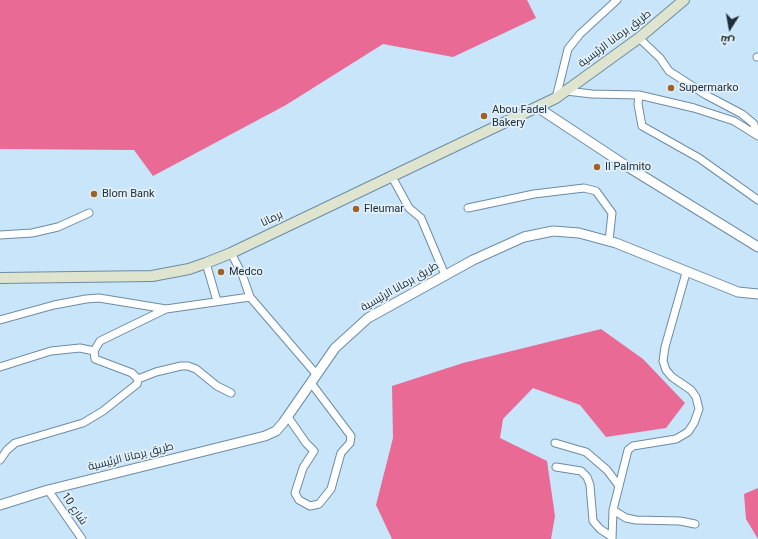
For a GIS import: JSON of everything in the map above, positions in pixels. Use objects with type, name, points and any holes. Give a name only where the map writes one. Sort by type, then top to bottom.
[{"type":"main road","name":"طريق برمانا الرئيسية","points":[[537,107],[556,98],[639,38],[684,0]]},
{"type":"main road","name":"برمانا","points":[[0,278],[152,276],[189,269],[231,253],[391,175],[537,107]]},
{"type":"street","points":[[556,98],[568,50],[580,34],[617,0]]},
{"type":"street","points":[[639,38],[660,58],[669,71],[700,91],[742,114],[754,124],[757,135]]},
{"type":"street","points":[[566,91],[592,94],[639,95],[694,108],[724,118],[747,128],[757,135]]},
{"type":"street","points":[[639,95],[639,109],[642,126],[699,158],[758,200]]},
{"type":"street","points":[[537,107],[625,165],[758,247]]},
{"type":"street","points":[[391,175],[409,208],[421,218],[445,275]]},
{"type":"street","points":[[468,208],[534,194],[584,188],[596,191],[612,213],[609,241]]},
{"type":"street","points":[[0,235],[32,233],[58,227],[89,213]]},
{"type":"street","name":"طريق برمانا الرئيسية","points":[[0,505],[48,490],[265,436],[276,430],[288,417],[335,348],[368,318],[445,275],[524,237],[553,231],[579,233],[609,241],[657,259],[686,273],[738,292],[758,294]]},
{"type":"street","points":[[231,253],[242,274],[250,297],[317,374]]},
{"type":"street","points":[[206,263],[217,301]]},
{"type":"street","points":[[612,538],[613,510],[628,450],[633,446],[662,442],[676,438],[688,432],[694,423],[699,409],[696,397],[691,390],[672,377],[666,370],[663,361],[665,347],[686,273]]},
{"type":"street","points":[[138,379],[132,373],[95,359],[94,350],[100,342],[166,309],[250,297]]},
{"type":"street","points":[[0,320],[54,305],[99,298],[166,309]]},
{"type":"street","points":[[0,367],[58,350],[80,348],[94,350]]},
{"type":"street","points":[[138,379],[156,372],[181,366],[188,366],[196,369],[218,386],[231,393]]},
{"type":"street","points":[[0,460],[6,450],[15,443],[83,424],[118,400],[137,384],[138,379]]},
{"type":"street","points":[[288,417],[306,443],[314,451],[303,468],[295,493],[299,500],[310,506],[319,504],[331,489],[341,453],[350,443],[351,436],[311,383]]},
{"type":"street","points":[[555,443],[586,452],[607,470],[619,486]]},
{"type":"street","points":[[556,467],[582,471],[587,477],[590,485],[593,521],[600,529],[612,538]]},
{"type":"street","name":"شارع 10","points":[[48,490],[82,539]]},
{"type":"street","points":[[613,510],[626,518],[636,520],[680,521],[695,524]]},
{"type":"shaded area","points":[[0,0],[527,0],[536,18],[453,57],[383,44],[286,105],[153,176],[134,150],[0,149]]},
{"type":"shaded area","points":[[601,329],[643,359],[685,403],[666,428],[606,437],[580,405],[533,388],[503,419],[500,438],[547,461],[555,516],[551,539],[392,539],[376,505],[393,438],[392,386],[463,363]]},
{"type":"shaded area","points":[[758,488],[758,539],[746,519],[744,494]]},
{"type":"place","name":"Supermarko","points":[[671,88]]},
{"type":"place","name":"Abou Fadel Bakery","points":[[484,116]]},
{"type":"place","name":"Il Palmito","points":[[597,167]]},
{"type":"place","name":"Blom Bank","points":[[94,194]]},
{"type":"place","name":"Fleumar","points":[[356,209]]},
{"type":"place","name":"Medco","points":[[221,272]]}]
